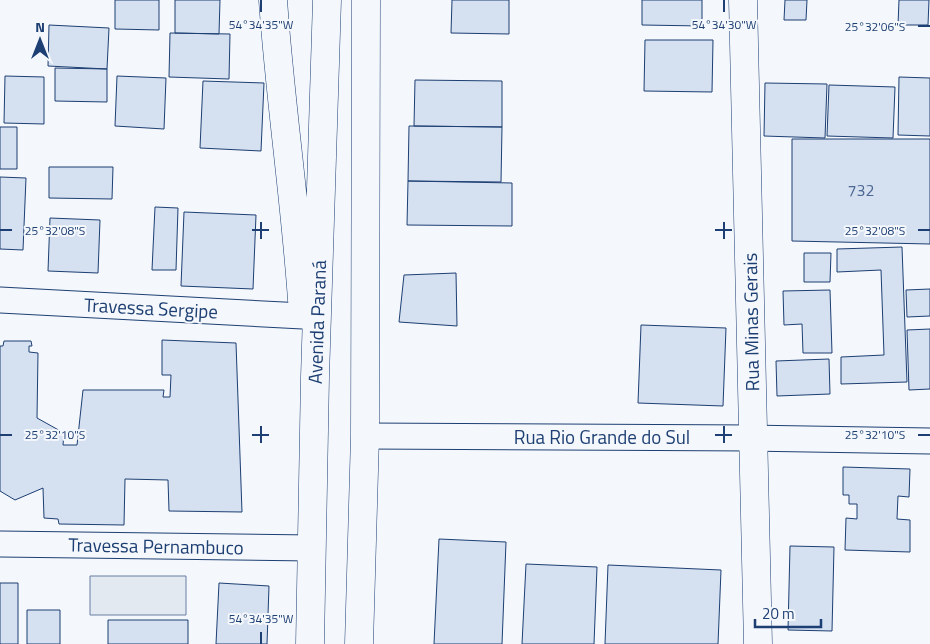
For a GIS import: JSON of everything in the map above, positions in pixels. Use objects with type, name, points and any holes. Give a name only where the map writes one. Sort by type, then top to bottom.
[{"type":"main road","points":[[273,0],[276,51],[298,247],[303,316],[315,377]]},
{"type":"main road","name":"Avenida Paraná","points":[[310,644],[315,377],[327,0]]},
{"type":"main road","name":"Rua Minas Gerais","points":[[743,0],[758,644]]},
{"type":"main road","points":[[359,644],[365,436],[367,7]]},
{"type":"street","name":"Travessa Sergipe","points":[[0,300],[303,316]]},
{"type":"street","name":"Rua Rio Grande do Sul","points":[[365,436],[930,441]]},
{"type":"street","name":"Travessa Pernambuco","points":[[0,544],[312,548]]},
{"type":"shaded area","points":[[90,576],[186,576],[186,615],[90,615]]},
{"type":"building","points":[[115,0],[159,0],[159,30],[115,29]]},
{"type":"building","points":[[175,0],[220,0],[219,34],[175,33]]},
{"type":"building","points":[[452,0],[509,0],[509,34],[451,33]]},
{"type":"building","points":[[642,0],[702,0],[702,26],[642,25]]},
{"type":"building","points":[[785,0],[807,0],[806,20],[784,20]]},
{"type":"building","points":[[899,0],[929,0],[928,25],[898,25]]},
{"type":"building","points":[[49,25],[109,28],[107,69],[48,66]]},
{"type":"building","points":[[170,33],[230,34],[229,79],[169,77]]},
{"type":"building","points":[[645,40],[713,40],[712,92],[644,91]]},
{"type":"building","points":[[55,68],[107,69],[107,102],[55,101]]},
{"type":"building","points":[[5,76],[44,77],[44,124],[4,123]]},
{"type":"building","points":[[117,76],[166,78],[164,129],[115,126]]},
{"type":"building","points":[[899,77],[930,78],[930,136],[898,135]]},
{"type":"building","points":[[415,80],[502,81],[502,127],[414,126]]},
{"type":"building","points":[[203,81],[264,83],[261,151],[200,148]]},
{"type":"building","points":[[765,83],[827,84],[825,138],[764,136]]},
{"type":"building","points":[[829,85],[895,87],[893,138],[827,136]]},
{"type":"building","points":[[409,126],[502,127],[501,182],[408,181]]},
{"type":"building","points":[[0,127],[17,127],[17,169],[0,169]]},
{"type":"building","points":[[792,139],[930,139],[930,244],[792,241]]},
{"type":"building","points":[[49,167],[113,167],[112,199],[49,198]]},
{"type":"building","points":[[0,177],[26,178],[23,250],[0,249]]},
{"type":"building","points":[[408,181],[512,183],[512,226],[407,225]]},
{"type":"building","points":[[155,207],[178,208],[176,270],[152,270]]},
{"type":"building","points":[[184,212],[256,215],[253,289],[181,286]]},
{"type":"building","points":[[50,218],[100,220],[98,273],[48,271]]},
{"type":"building","points":[[902,247],[907,382],[841,384],[841,357],[884,355],[881,270],[837,272],[837,249]]},
{"type":"building","points":[[804,253],[831,253],[830,282],[804,282]]},
{"type":"building","points":[[456,273],[457,326],[399,322],[404,275]]},
{"type":"building","points":[[930,289],[930,316],[907,317],[906,290]]},
{"type":"building","points":[[830,290],[832,353],[803,353],[802,324],[784,325],[783,291]]},
{"type":"building","points":[[641,325],[726,328],[723,406],[638,403]]},
{"type":"building","points":[[930,329],[930,389],[909,390],[907,330]]},
{"type":"building","points":[[162,340],[236,343],[242,512],[169,511],[168,480],[125,479],[124,525],[59,524],[58,519],[44,518],[43,488],[15,500],[0,491],[0,346],[3,346],[4,341],[31,341],[32,346],[29,346],[29,352],[38,353],[37,418],[64,433],[63,445],[77,445],[83,390],[164,390],[163,397],[170,397],[171,375],[162,375]]},
{"type":"building","points":[[829,359],[830,394],[777,396],[776,361]]},
{"type":"building","points":[[843,467],[910,469],[909,497],[898,496],[897,519],[910,520],[910,552],[845,550],[846,518],[857,519],[857,504],[849,504],[849,495],[843,495]]},
{"type":"building","points":[[439,539],[506,542],[502,644],[434,644]]},
{"type":"building","points":[[790,546],[834,547],[832,631],[788,630]]},
{"type":"building","points":[[526,564],[597,567],[594,644],[522,644]]},
{"type":"building","points":[[608,565],[721,570],[718,644],[605,644]]},
{"type":"building","points":[[0,583],[18,583],[18,644],[0,644]]},
{"type":"building","points":[[219,583],[269,586],[267,644],[216,644]]},
{"type":"building","points":[[27,610],[60,610],[60,644],[27,644]]},
{"type":"building","points":[[108,620],[188,620],[188,644],[108,644]]}]
